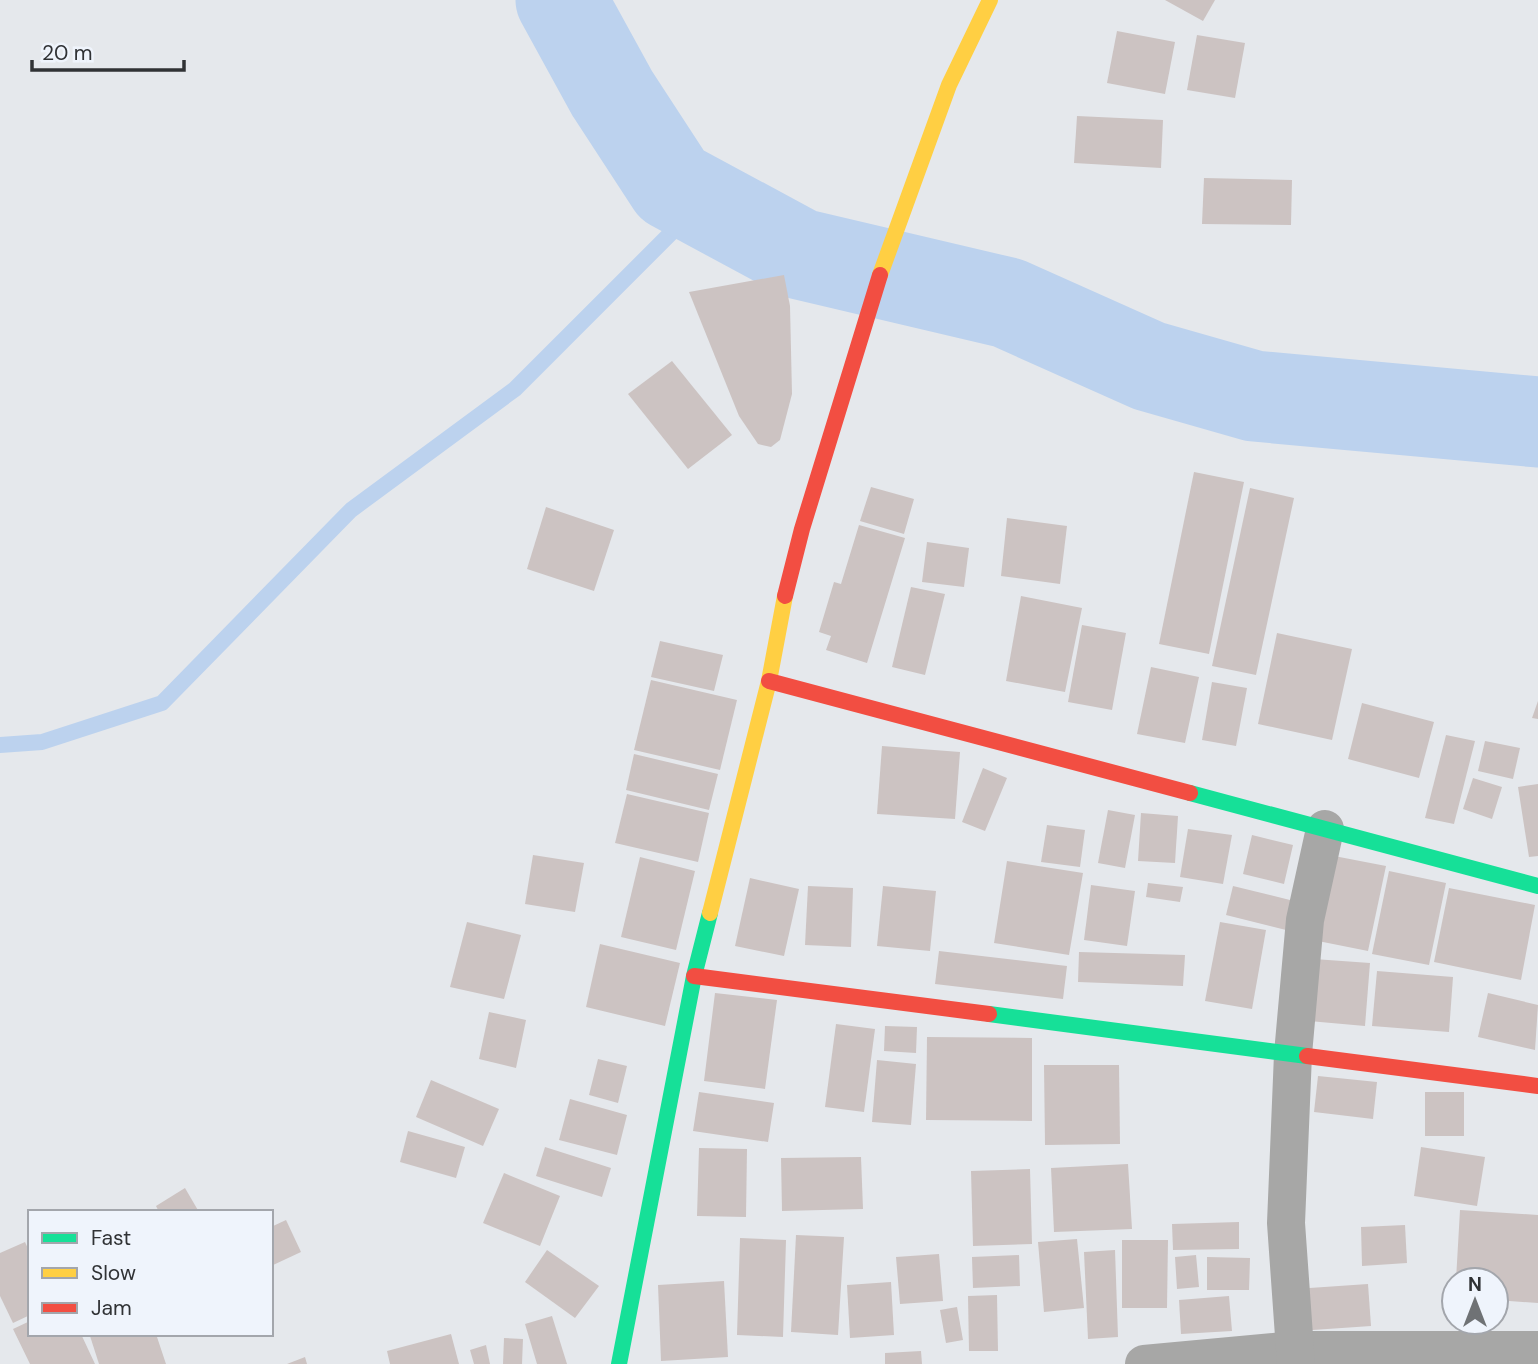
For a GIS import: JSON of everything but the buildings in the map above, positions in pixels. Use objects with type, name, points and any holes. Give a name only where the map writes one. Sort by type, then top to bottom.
[{"type":"street","points":[[620,1364],[694,976],[769,681],[779,619],[802,529],[866,315],[949,85],[990,0]]},
{"type":"street","points":[[769,681],[1538,886]]},
{"type":"street","points":[[1295,1357],[1286,1223],[1293,1054],[1305,920],[1325,829]]},
{"type":"street","points":[[694,976],[1538,1086]]},
{"type":"street","points":[[1144,1364],[1538,1350]]},
{"type":"waterway","points":[[561,0],[612,93],[672,185],[800,254],[1008,303],[1149,366],[1254,396],[1538,422]]},
{"type":"waterway","points":[[0,745],[42,742],[162,703],[351,510],[515,389],[703,201]]},
{"type":"traffic: fast","points":[[1190,793],[1538,886]]},
{"type":"traffic: fast","points":[[619,1364],[694,976],[710,913]]},
{"type":"traffic: fast","points":[[989,1014],[1307,1056]]},
{"type":"traffic: slow","points":[[880,275],[949,85],[990,0]]},
{"type":"traffic: slow","points":[[710,913],[769,681],[785,596]]},
{"type":"traffic: jam","points":[[785,596],[802,529],[880,275]]},
{"type":"traffic: jam","points":[[769,681],[1190,793]]},
{"type":"traffic: jam","points":[[694,976],[989,1014]]},
{"type":"traffic: jam","points":[[1307,1056],[1538,1086]]}]
